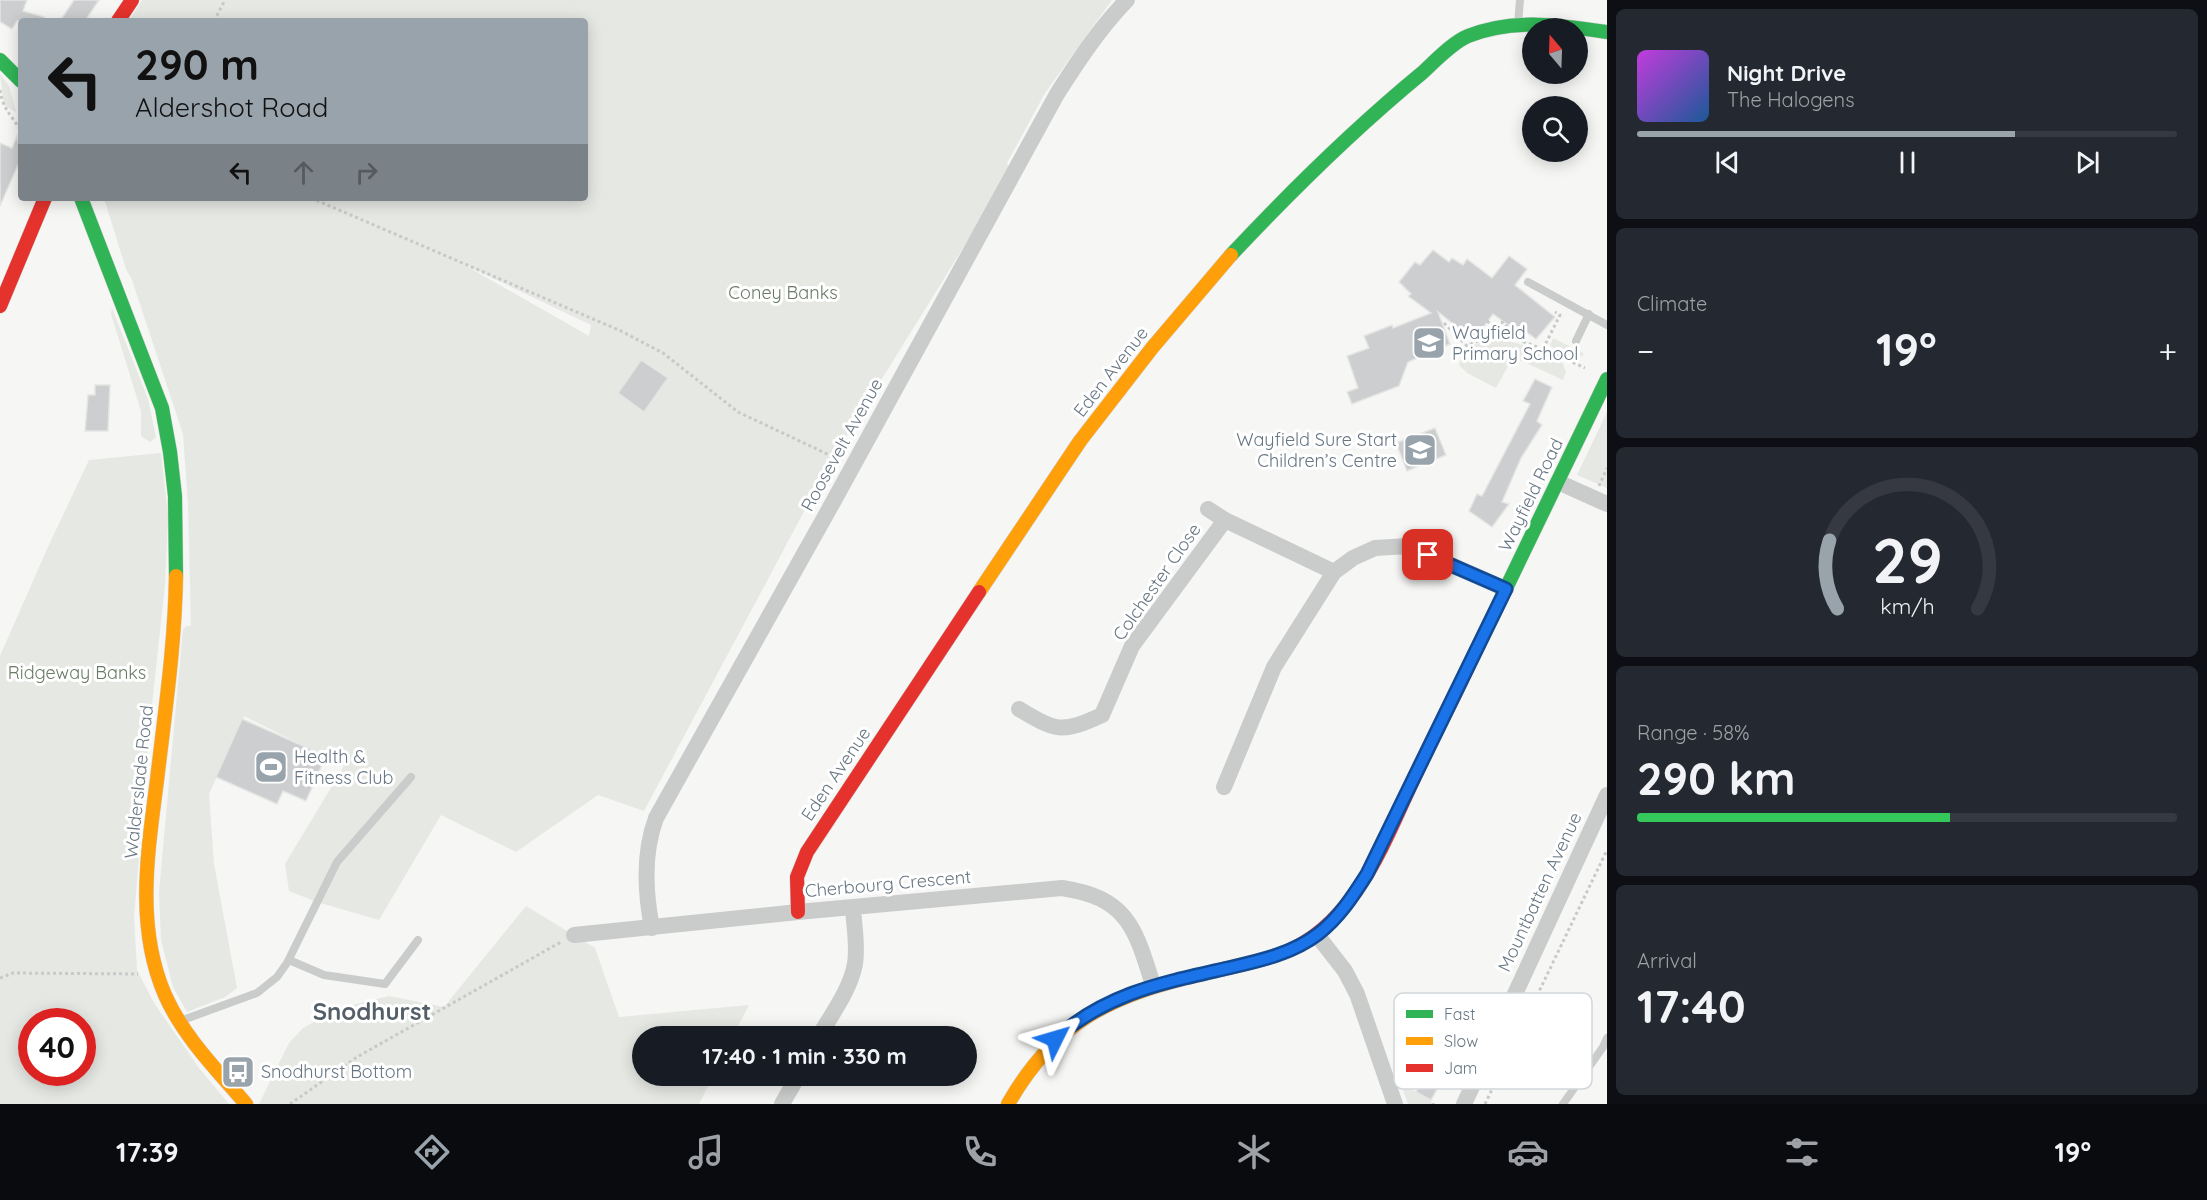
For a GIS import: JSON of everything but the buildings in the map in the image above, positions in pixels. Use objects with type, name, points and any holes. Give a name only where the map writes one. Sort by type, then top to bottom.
[{"type":"street","points":[[120,18],[132,0]]},
{"type":"street","name":"Roosevelt Avenue","points":[[652,928],[647,900],[647,865],[649,842],[656,818],[1057,94],[1081,55],[1127,0]]},
{"type":"street","name":"Eden Avenue","points":[[798,912],[797,871],[820,830],[1080,441],[1152,348],[1229,257],[1290,192],[1394,96],[1465,37],[1489,29],[1518,24],[1560,25],[1607,32]]},
{"type":"street","points":[[0,60],[18,78]]},
{"type":"street","points":[[0,306],[44,201]]},
{"type":"street","name":"Walderslade Road","points":[[82,201],[162,408],[175,483],[178,533],[176,587],[146,894],[150,950],[164,994],[179,1021],[246,1104]]},
{"type":"street","name":"Wayfield Road","points":[[1008,1104],[1032,1064],[1068,1027],[1094,1009],[1122,995],[1153,985],[1268,959],[1293,949],[1317,935],[1350,900],[1367,874],[1607,380]]},
{"type":"street","points":[[1558,482],[1607,504]]},
{"type":"street","points":[[1208,508],[1225,520],[1334,572]]},
{"type":"street","name":"Colchester Close","points":[[1019,709],[1050,728],[1081,725],[1102,715],[1132,646],[1225,520]]},
{"type":"street","points":[[1224,787],[1274,667],[1334,572],[1353,558],[1375,548],[1408,546],[1506,589]]},
{"type":"street","name":"Mountbatten Avenue","points":[[1515,993],[1607,795]]},
{"type":"street","name":"Cherbourg Crescent","points":[[574,935],[1062,888],[1087,892],[1105,899],[1129,923],[1138,938],[1153,985]]},
{"type":"street","points":[[825,1026],[850,980],[856,948],[853,908]]},
{"type":"street","points":[[1317,935],[1345,971],[1357,994],[1395,1104]]},
{"type":"street","points":[[782,1104],[792,1086]]},
{"type":"street","name":"Mountbatten Avenue","points":[[1464,1104],[1471,1089]]},
{"type":"lane","points":[[1518,24],[1520,0]]},
{"type":"lane","points":[[1528,282],[1607,325]]},
{"type":"lane","points":[[1576,341],[1589,314]]},
{"type":"lane","points":[[179,1021],[257,993],[277,977],[289,960],[337,862],[411,777]]},
{"type":"lane","points":[[289,960],[324,975],[385,984],[418,940]]},
{"type":"lane","points":[[1592,1064],[1606,1045]]},
{"type":"lane","points":[[1563,1104],[1574,1089]]},
{"type":"path","points":[[216,18],[225,0]]},
{"type":"path","points":[[0,90],[3,107],[18,125]]},
{"type":"path","points":[[318,201],[621,331],[663,353],[738,412],[784,432],[852,467]]},
{"type":"path","points":[[1542,349],[1560,315],[1552,309]]},
{"type":"path","points":[[1488,321],[1505,335],[1585,368]]},
{"type":"path","points":[[1503,321],[1502,323],[1521,337],[1524,343]]},
{"type":"path","points":[[1444,323],[1467,346],[1499,331]]},
{"type":"path","points":[[1538,993],[1607,850]]},
{"type":"path","points":[[290,1104],[357,1057],[574,935]]},
{"type":"path","points":[[0,978],[13,973],[157,975]]},
{"type":"path","points":[[1485,1104],[1492,1089]]},
{"type":"green space","name":"Coney Banks","points":[[142,0],[1112,0],[1045,93],[1007,163],[1010,172],[831,461],[644,811],[598,795],[516,852],[441,815],[379,920],[317,902],[289,891],[285,864],[344,766],[244,716],[209,794],[214,864],[237,988],[225,997],[187,1012],[173,987],[161,940],[159,892],[183,629],[191,626],[188,504],[183,434],[132,280],[126,269],[105,201],[588,201],[588,18],[131,18]],"holes":[[[461,263],[591,325],[589,336]]]},
{"type":"green space","points":[[0,74],[9,86],[15,112],[4,105]]},
{"type":"green space","points":[[112,308],[148,399],[156,437],[150,442],[141,436],[141,411],[111,314]]},
{"type":"green space","points":[[1493,337],[1538,349],[1561,359],[1566,372],[1563,380],[1513,357],[1496,388],[1467,373],[1459,365],[1464,349]]},
{"type":"green space","points":[[1553,338],[1584,354],[1577,359],[1550,346]]},
{"type":"green space","points":[[1607,412],[1607,488],[1577,475]]},
{"type":"green space","name":"Ridgeway Banks","points":[[161,453],[168,516],[165,585],[150,723],[134,917],[137,970],[154,1003],[199,1068],[229,1104],[0,1104],[0,656],[89,460]]},
{"type":"green space","points":[[526,906],[595,948],[619,1017],[749,1005],[738,1026],[632,1026],[632,1086],[708,1086],[699,1104],[259,1104],[289,1043],[303,1028],[328,1014],[352,1005],[389,996],[444,1007]]},
{"type":"green space","points":[[1403,1089],[1410,1089],[1431,1100],[1431,1104],[1408,1104]]},
{"type":"traffic: fast","points":[[1231,255],[1348,138],[1462,39],[1485,30],[1519,25],[1554,25],[1607,32]]},
{"type":"traffic: fast","points":[[0,60],[18,78]]},
{"type":"traffic: fast","points":[[82,201],[162,408],[175,496],[176,576]]},
{"type":"traffic: fast","points":[[1468,667],[1607,379]]},
{"type":"traffic: slow","points":[[979,592],[1080,441],[1152,348],[1231,255]]},
{"type":"traffic: slow","points":[[176,576],[174,627],[146,888],[150,942],[156,969],[172,1010],[201,1052],[246,1104]]},
{"type":"traffic: slow","points":[[1008,1104],[1026,1075],[1046,1051],[1067,1031],[1089,1015],[1141,991],[1283,953]]},
{"type":"traffic: jam","points":[[120,18],[132,0]]},
{"type":"traffic: jam","points":[[0,306],[44,201]]},
{"type":"traffic: jam","points":[[798,912],[797,877],[807,852],[979,592]]},
{"type":"traffic: jam","points":[[1283,953],[1308,940],[1330,922],[1349,901],[1365,877],[1380,852],[1468,667]]},
{"type":"place","name":"Wayfield Primary School","points":[[1429,343]]},
{"type":"place","name":"Wayfield Sure Start Children’s Centre","points":[[1420,450]]},
{"type":"place","name":"Health & Fitness Club","points":[[271,767]]},
{"type":"place","name":"Snodhurst Bottom","points":[[238,1072]]},
{"type":"district","name":"Snodhurst","points":[[372,1012]]},
{"type":"route","points":[[1055,1039],[1078,1019],[1122,995],[1153,985],[1268,959],[1293,949],[1317,935],[1350,900],[1367,874],[1506,589],[1428,555]]}]
